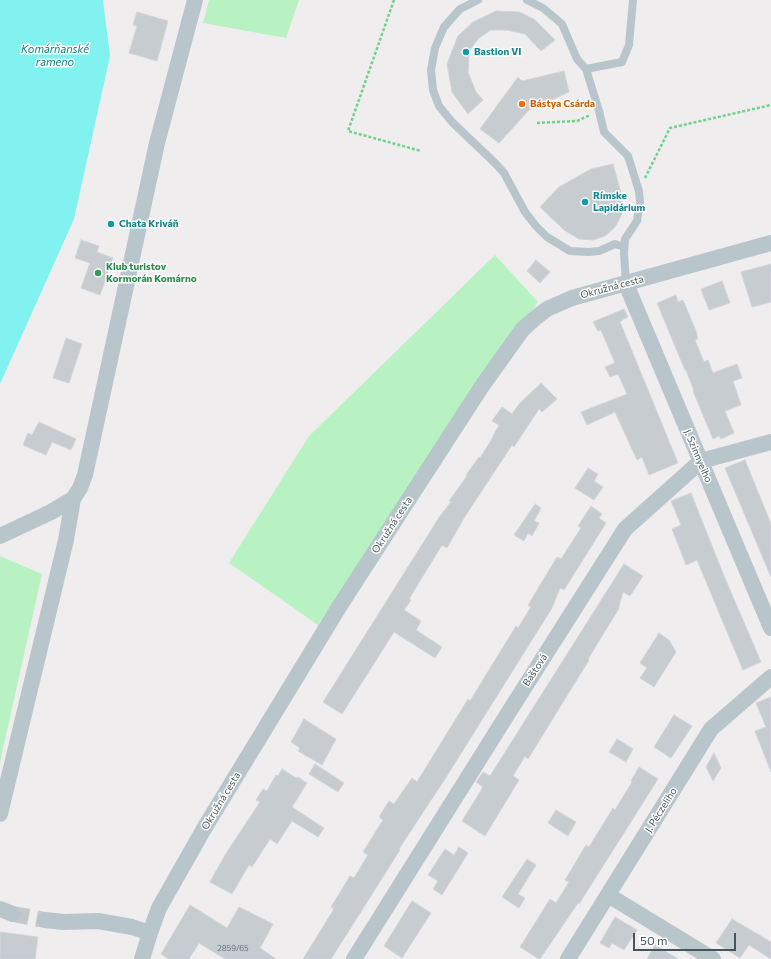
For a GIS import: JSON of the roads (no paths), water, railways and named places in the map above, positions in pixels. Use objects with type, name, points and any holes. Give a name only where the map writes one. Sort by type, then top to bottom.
[{"type":"street","points":[[0,814],[66,540],[73,499],[80,488],[85,475],[157,143],[195,0]]},
{"type":"street","name":"Okružná cesta","points":[[142,959],[150,932],[169,889],[339,607],[505,353],[522,330],[547,309],[572,298],[771,243]]},
{"type":"street","name":"J. Szinnyeiho","points":[[626,284],[771,628]]},
{"type":"street","name":"Baštová","points":[[354,959],[625,529],[701,461],[771,442]]},
{"type":"street","points":[[0,536],[51,512],[73,499]]},
{"type":"street","name":"J. Péczeliho","points":[[568,959],[711,729],[771,676]]},
{"type":"street","points":[[608,895],[704,957]]},
{"type":"street","points":[[45,920],[64,922],[98,921],[150,932]]},
{"type":"lane","points":[[478,0],[460,9],[444,27],[434,48],[431,70],[432,90],[439,106],[452,122],[496,164],[508,180],[525,212],[547,237],[570,251],[599,251],[615,244],[624,247]]},
{"type":"lane","points":[[527,0],[543,8],[562,24],[576,59],[586,69],[604,132],[628,156],[639,191],[640,203],[637,221],[625,239],[626,284]]},
{"type":"lane","points":[[586,69],[622,62],[629,45],[633,0]]},
{"type":"water","name":"Komárňanské rameno","points":[[0,0],[103,0],[110,56],[74,219],[0,384]]},
{"type":"tunnel","points":[[13,914],[45,920]]},
{"type":"place","name":"Bastion VI","points":[[466,52]]},
{"type":"place","name":"Bástya Csárda","points":[[522,104]]},
{"type":"place","name":"Rímske Lapidárium","points":[[585,202]]},
{"type":"place","name":"Chata Kriváň","points":[[111,224]]},
{"type":"place","name":"Klub turistov Kormorán Komárno","points":[[98,273]]}]
